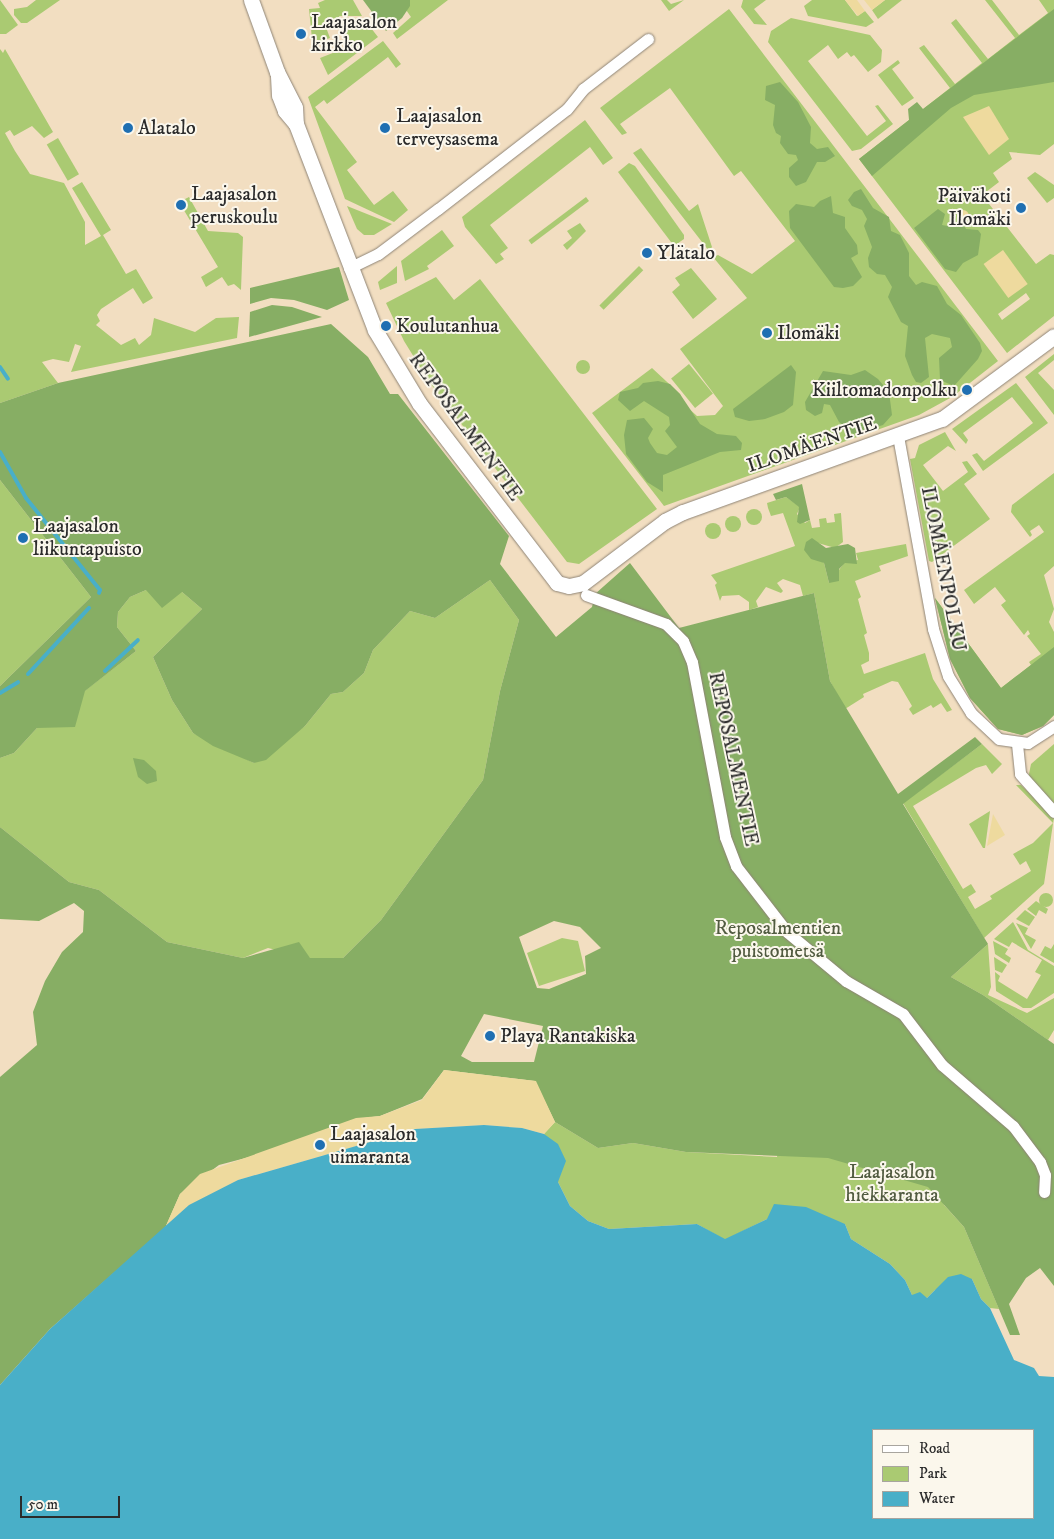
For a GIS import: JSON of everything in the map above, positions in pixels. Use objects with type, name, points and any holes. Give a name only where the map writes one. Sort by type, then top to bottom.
[{"type":"street","name":"REPOSALMENTIE","points":[[251,0],[278,72],[295,107],[296,124],[349,268],[375,330],[419,403],[553,580],[666,624],[683,641],[692,662],[725,838],[736,866],[787,932],[846,981],[903,1014],[942,1065],[1013,1126],[1040,1162],[1045,1175],[1044,1192]]},
{"type":"street","points":[[349,268],[378,254],[438,209],[567,109],[583,89],[648,39]]},
{"type":"street","name":"ILOMÄENTIE","points":[[582,590],[665,521],[683,512],[898,436],[956,411],[1054,336]]},
{"type":"street","name":"ILOMÄENPOLKU","points":[[898,436],[933,629],[942,662],[971,713],[999,740],[1017,744]]},
{"type":"street","points":[[1054,726],[1039,738],[1017,744],[1020,774],[1054,812]]},
{"type":"green space","points":[[0,0],[18,25],[6,34],[0,34]]},
{"type":"green space","points":[[36,0],[60,0],[27,23],[21,23],[14,15],[14,9],[27,7]]},
{"type":"green space","points":[[325,0],[353,0],[362,16],[339,16],[341,22],[367,23],[378,37],[328,75],[320,58],[348,47],[339,25],[327,30],[330,38],[315,43],[312,39],[309,9],[320,8],[318,3]]},
{"type":"green space","points":[[363,0],[410,0],[410,6],[402,18],[386,31]]},
{"type":"green space","points":[[399,0],[448,0],[397,39],[393,33],[411,17]]},
{"type":"green space","points":[[661,0],[667,0],[671,4],[684,0],[669,11]]},
{"type":"green space","points":[[743,0],[766,0],[754,9],[767,25],[754,24],[741,7]]},
{"type":"green space","points":[[812,0],[845,0],[857,16],[865,11],[874,22],[866,27],[808,16],[804,6]]},
{"type":"green space","points":[[885,0],[902,0],[878,19],[872,10]]},
{"type":"green space","points":[[985,0],[992,0],[1019,35],[1048,13],[1039,0],[1054,0],[1054,144],[1040,155],[1009,152],[1012,159],[993,173],[999,182],[982,195],[1036,264],[1050,254],[1054,255],[1054,316],[1007,353],[859,159],[950,88],[919,48],[924,45],[955,84],[982,63],[951,23],[956,19],[988,59],[1015,38]],"holes":[[[1026,293],[1030,299],[1002,320],[998,314]]]},
{"type":"green space","points":[[729,9],[998,361],[952,397],[919,415],[664,506],[592,413],[652,368],[680,394],[684,404],[697,416],[715,415],[723,406],[680,349],[747,298],[713,257],[718,255],[752,274],[795,241],[741,171],[734,176],[670,88],[620,124],[627,133],[622,135],[600,108]]},
{"type":"green space","points":[[1054,9],[1054,82],[974,95],[951,108],[872,176],[859,159],[909,120],[908,109],[917,102],[923,109]]},
{"type":"green space","points":[[791,18],[870,35],[882,50],[881,62],[868,72],[854,55],[851,57],[847,52],[838,59],[828,45],[808,61],[867,136],[886,121],[875,106],[878,105],[893,124],[861,149],[852,151],[768,42],[771,31]]},
{"type":"green space","points":[[383,41],[401,64],[396,68],[388,57],[327,104],[324,100],[315,107],[357,162],[347,170],[374,205],[393,191],[408,210],[394,222],[345,199],[308,97]]},
{"type":"green space","points":[[0,49],[3,53],[5,49],[53,132],[44,138],[32,126],[14,136],[10,130],[5,133],[15,151],[30,174],[64,183],[85,222],[85,245],[101,236],[72,188],[82,182],[111,230],[103,235],[126,274],[136,269],[153,298],[143,304],[133,288],[101,309],[97,315],[100,321],[96,325],[121,345],[135,338],[139,345],[151,335],[154,318],[195,332],[216,318],[239,317],[237,338],[71,372],[81,346],[75,344],[69,362],[53,359],[42,362],[58,383],[0,403]]},
{"type":"green space","points":[[898,60],[900,63],[892,69],[914,98],[902,106],[878,75]]},
{"type":"green space","points":[[780,82],[798,102],[811,127],[810,143],[817,149],[828,147],[835,156],[825,162],[817,162],[806,182],[796,186],[789,177],[789,168],[798,160],[796,155],[788,154],[780,143],[781,136],[776,133],[773,125],[775,105],[765,100],[766,86]]},
{"type":"green space","points":[[585,120],[613,158],[603,165],[590,147],[490,225],[508,248],[500,254],[504,259],[496,264],[465,227],[462,217]]},
{"type":"green space","points":[[58,138],[79,174],[68,181],[47,144]]},
{"type":"green space","points":[[641,148],[689,211],[698,204],[712,247],[709,251],[633,153]]},
{"type":"green space","points":[[629,163],[635,166],[684,235],[684,239],[674,246],[618,172]]},
{"type":"green space","points":[[1035,172],[1054,185],[1054,198],[1047,203],[1027,178]]},
{"type":"green space","points":[[861,189],[873,208],[889,217],[891,231],[900,235],[909,253],[909,276],[916,285],[922,282],[937,286],[947,304],[961,315],[980,343],[982,351],[978,359],[954,386],[940,380],[939,358],[952,347],[950,338],[932,334],[925,338],[929,377],[921,383],[916,382],[912,375],[905,356],[908,326],[901,322],[888,297],[892,287],[885,275],[877,274],[869,267],[868,258],[872,247],[864,226],[867,219],[862,210],[852,206],[848,200],[854,192]]},
{"type":"green space","points":[[831,196],[833,213],[845,217],[845,228],[857,245],[858,254],[851,258],[862,277],[853,286],[843,288],[834,287],[790,228],[789,211],[796,204],[814,207],[820,201]]},
{"type":"green space","points":[[189,197],[208,231],[238,233],[243,237],[241,290],[234,284],[228,286],[222,277],[206,287],[201,277],[218,267],[179,202]]},
{"type":"green space","points":[[586,197],[589,201],[532,244],[528,240]]},
{"type":"green space","points":[[347,206],[392,224],[374,235],[364,235],[357,229]]},
{"type":"green space","points":[[938,209],[945,214],[942,225],[953,227],[963,224],[966,229],[978,230],[981,234],[978,255],[963,263],[956,272],[945,269],[914,228]]},
{"type":"green space","points":[[580,223],[586,231],[567,250],[563,245],[572,238],[567,231]]},
{"type":"green space","points":[[442,230],[454,246],[427,266],[429,269],[405,281],[401,261]]},
{"type":"green space","points":[[397,266],[397,283],[380,290],[378,282]]},
{"type":"green space","points":[[639,266],[643,270],[604,310],[599,306]]},
{"type":"green space","points":[[339,267],[349,300],[327,310],[294,300],[271,298],[250,304],[250,288]]},
{"type":"green space","points":[[691,268],[717,299],[693,319],[672,292],[680,285],[675,278]]},
{"type":"green space","points":[[436,277],[454,300],[480,279],[657,509],[579,564],[567,562],[430,383],[404,341],[386,303]]},
{"type":"green space","points":[[272,305],[292,307],[322,317],[249,337],[250,312]]},
{"type":"green space","name":"Reposalmentien puistometsä","points":[[331,324],[368,357],[390,394],[398,394],[509,536],[500,564],[556,637],[592,607],[595,594],[630,563],[679,628],[814,593],[830,681],[898,794],[975,737],[982,744],[903,804],[988,944],[951,977],[983,995],[1054,1044],[1054,1286],[1040,1268],[1026,1278],[1009,1304],[1020,1335],[1010,1335],[964,1227],[928,1187],[828,1158],[686,1152],[633,1143],[598,1148],[555,1122],[535,1081],[444,1070],[422,1099],[380,1116],[356,1119],[253,1156],[219,1165],[180,1194],[165,1228],[50,1329],[0,1385],[0,1077],[37,1045],[33,1012],[45,981],[62,952],[83,932],[84,911],[74,903],[39,921],[0,919],[0,827],[69,882],[99,890],[167,942],[243,958],[299,942],[310,958],[343,958],[381,920],[483,780],[500,691],[519,620],[490,580],[435,618],[410,611],[373,650],[364,673],[343,692],[331,694],[305,726],[266,760],[254,763],[213,746],[193,733],[172,700],[153,657],[202,609],[182,592],[162,608],[146,590],[130,597],[118,612],[117,627],[136,651],[85,691],[75,727],[37,728],[14,753],[0,758],[0,686],[91,597],[0,480],[0,403],[58,383]],"holes":[[[554,921],[580,927],[601,948],[585,956],[586,974],[549,989],[537,988],[519,937]],[[484,1014],[543,1026],[534,1062],[472,1062],[461,1056]]]},
{"type":"green space","points":[[1054,354],[1054,360],[1038,373],[1054,390],[1054,415],[1025,377]]},
{"type":"green space","points":[[583,360],[588,362],[590,367],[588,372],[583,374],[578,372],[576,367],[578,362]]},
{"type":"green space","points":[[689,364],[713,394],[695,408],[671,378]]},
{"type":"green space","points":[[791,365],[796,372],[793,405],[784,412],[765,419],[749,421],[735,417],[733,409]]},
{"type":"green space","points":[[865,370],[878,379],[889,392],[892,415],[883,425],[853,434],[839,422],[830,405],[824,404],[822,413],[815,416],[806,410],[805,402],[823,371],[851,375]]},
{"type":"green space","points":[[658,381],[670,384],[680,394],[700,424],[717,434],[736,436],[742,443],[741,450],[720,452],[663,475],[663,492],[647,482],[626,454],[624,435],[627,420],[644,418],[653,429],[648,438],[650,443],[657,453],[667,455],[677,447],[665,431],[670,425],[669,417],[644,401],[630,411],[618,400],[620,392],[638,388],[643,383]]},
{"type":"green space","points":[[1016,383],[1048,423],[983,471],[972,455],[977,453],[984,461],[1033,423],[1012,397],[963,433],[968,440],[966,444],[952,429]]},
{"type":"green space","points":[[945,432],[956,451],[948,446],[923,465],[943,491],[968,472],[962,462],[967,461],[977,474],[964,484],[990,519],[932,562],[929,561],[910,459],[915,458],[919,445]]},
{"type":"green space","points":[[1054,473],[1054,566],[1044,575],[1054,609],[1049,622],[1054,632],[1054,715],[1043,726],[1022,735],[998,729],[970,698],[950,659],[935,598],[1001,688],[1031,665],[1029,662],[1041,654],[1027,636],[1030,634],[1028,630],[1024,635],[1001,605],[1006,601],[995,587],[974,604],[964,590],[1044,532],[1039,525],[1030,531],[1032,535],[1030,537],[1011,512],[1012,505]]},
{"type":"green space","name":"Laajasalon liikuntapuisto","points":[[0,480],[91,597],[0,686]]},
{"type":"green space","points":[[802,484],[810,520],[800,524],[797,522],[799,507],[786,497],[776,500],[773,494]]},
{"type":"green space","points":[[786,497],[800,507],[797,514],[805,523],[810,520],[812,528],[820,527],[819,519],[826,518],[827,523],[835,522],[834,514],[841,513],[843,542],[835,548],[818,543],[818,559],[824,563],[829,583],[845,562],[858,560],[856,553],[906,544],[908,556],[879,566],[881,571],[855,581],[861,597],[858,599],[867,633],[864,635],[869,653],[869,661],[861,665],[864,674],[925,653],[933,679],[952,710],[947,712],[941,703],[933,708],[931,705],[913,715],[909,709],[912,706],[898,682],[892,681],[863,694],[864,697],[845,709],[830,681],[814,593],[803,596],[800,585],[783,579],[777,583],[783,591],[781,593],[766,587],[756,601],[758,607],[749,610],[749,602],[739,595],[722,596],[720,601],[715,585],[717,583],[711,575],[795,546],[783,513],[771,516],[767,503]]},
{"type":"green space","points":[[754,509],[760,511],[762,517],[760,523],[754,525],[748,523],[746,517],[748,511]]},
{"type":"green space","points":[[733,516],[739,518],[741,524],[739,530],[733,532],[727,530],[725,524],[727,518]]},
{"type":"green space","points":[[713,523],[719,525],[721,531],[719,537],[713,539],[707,537],[705,531],[707,525]]},
{"type":"green space","points":[[812,538],[826,548],[848,544],[855,548],[857,564],[845,563],[839,569],[839,581],[829,583],[824,563],[811,559],[804,550],[806,542]]},
{"type":"green space","points":[[490,580],[519,620],[500,691],[483,780],[381,920],[343,958],[310,958],[268,948],[243,958],[167,942],[99,890],[69,882],[0,827],[0,758],[14,753],[37,728],[136,651],[117,627],[118,612],[130,597],[146,590],[182,592],[202,609],[153,657],[172,700],[193,733],[254,763],[305,726],[331,694],[343,692],[364,673],[373,650],[410,611],[435,618]]},
{"type":"green space","points":[[935,598],[1001,688],[1054,647],[1054,715],[1043,726],[1022,735],[998,729],[970,698],[950,659]]},
{"type":"green space","points":[[982,744],[1002,764],[992,774],[986,765],[976,768],[913,806],[963,889],[971,884],[976,892],[968,897],[975,909],[992,899],[990,896],[1031,871],[1026,861],[1020,865],[1013,854],[1033,843],[1053,823],[1016,785],[1021,785],[1054,817],[1044,884],[984,938],[903,803]]},
{"type":"green space","points":[[1054,744],[1054,806],[1028,779],[1031,764]]},
{"type":"green space","points":[[133,758],[144,760],[156,771],[157,781],[147,784],[138,777]]},
{"type":"green space","points":[[990,811],[985,848],[983,848],[969,824]]},
{"type":"green space","points":[[1046,893],[1051,895],[1053,900],[1051,905],[1046,907],[1041,905],[1039,900],[1041,895]]},
{"type":"green space","points":[[1036,901],[1048,909],[1046,914],[1039,910],[1036,916],[1027,909]]},
{"type":"green space","points":[[1025,910],[1035,917],[1029,926],[1016,919]]},
{"type":"green space","points":[[1013,922],[1028,950],[1054,966],[1054,993],[1031,1008],[1023,1008],[996,991],[995,972],[1000,976],[998,981],[1027,999],[1041,975],[1035,972],[1042,960],[1012,942],[1009,947],[994,939]]},
{"type":"green space","points":[[1016,923],[1028,928],[1025,934],[1036,940],[1031,949]]},
{"type":"green space","points":[[562,938],[578,941],[585,971],[539,986],[527,953]]},
{"type":"green space","points":[[993,941],[1008,949],[1005,954],[1011,958],[1009,963],[995,954]]},
{"type":"green space","points":[[988,944],[991,987],[988,995],[1027,1013],[1054,998],[1054,1030],[1048,1040],[983,995],[951,977]]},
{"type":"green space","points":[[1054,944],[1054,963],[1040,955],[1045,946],[1051,949]]},
{"type":"green space","points":[[994,957],[1007,965],[1002,973],[995,970]]},
{"type":"green space","name":"Laajasalon hiekkaranta","points":[[555,1122],[598,1148],[633,1143],[686,1152],[777,1157],[779,1132],[935,1173],[944,1205],[964,1227],[999,1309],[990,1308],[981,1299],[972,1279],[935,1290],[927,1298],[912,1295],[905,1280],[890,1264],[851,1239],[845,1224],[767,1219],[725,1240],[697,1224],[609,1229],[588,1221],[570,1206],[558,1182],[544,1134]]},
{"type":"sand","points":[[845,0],[857,0],[865,11],[858,16]]},
{"type":"sand","points":[[864,0],[885,0],[872,10]]},
{"type":"sand","points":[[989,106],[1009,139],[989,155],[963,117]]},
{"type":"sand","points":[[961,210],[965,210],[969,216],[965,222],[961,222],[957,218],[957,214]]},
{"type":"sand","points":[[1003,250],[1028,284],[1008,298],[984,264]]},
{"type":"sand","points":[[993,814],[1005,835],[987,846]]},
{"type":"sand","name":"Laajasalon uimaranta","points":[[444,1070],[536,1081],[555,1122],[544,1134],[522,1128],[484,1125],[415,1129],[238,1180],[165,1228],[180,1194],[200,1174],[356,1118],[380,1116],[422,1100]]},
{"type":"water","points":[[484,1125],[522,1128],[544,1134],[558,1144],[566,1161],[558,1182],[570,1206],[588,1221],[609,1229],[697,1224],[725,1239],[767,1219],[774,1204],[806,1207],[845,1224],[851,1239],[890,1264],[905,1280],[912,1295],[920,1292],[927,1298],[948,1277],[961,1274],[972,1279],[981,1299],[990,1308],[1014,1360],[1034,1368],[1039,1376],[1054,1377],[1054,1539],[0,1539],[0,1385],[50,1329],[189,1205],[238,1180],[415,1129]]},
{"type":"waterway","points":[[0,367],[8,379]]},
{"type":"waterway","points":[[0,452],[26,498],[100,590],[99,593]]},
{"type":"waterway","points":[[28,674],[89,608]]},
{"type":"waterway","points":[[105,671],[138,640]]},
{"type":"waterway","points":[[0,693],[18,682]]},
{"type":"place","name":"Laajasalon kirkko","points":[[301,34]]},
{"type":"place","name":"Alatalo","points":[[128,128]]},
{"type":"place","name":"Laajasalon terveysasema","points":[[385,128]]},
{"type":"place","name":"Laajasalon peruskoulu","points":[[181,205]]},
{"type":"place","name":"Päiväkoti Ilomäki","points":[[1021,208]]},
{"type":"place","name":"Ylätalo","points":[[647,253]]},
{"type":"place","name":"Koulutanhua","points":[[386,326]]},
{"type":"place","name":"Ilomäki","points":[[767,333]]},
{"type":"place","name":"Kiiltomadonpolku","points":[[967,390]]},
{"type":"place","name":"Laajasalon liikuntapuisto","points":[[23,538]]},
{"type":"place","name":"Playa Rantakiska","points":[[490,1036]]},
{"type":"place","name":"Laajasalon uimaranta","points":[[320,1145]]}]
